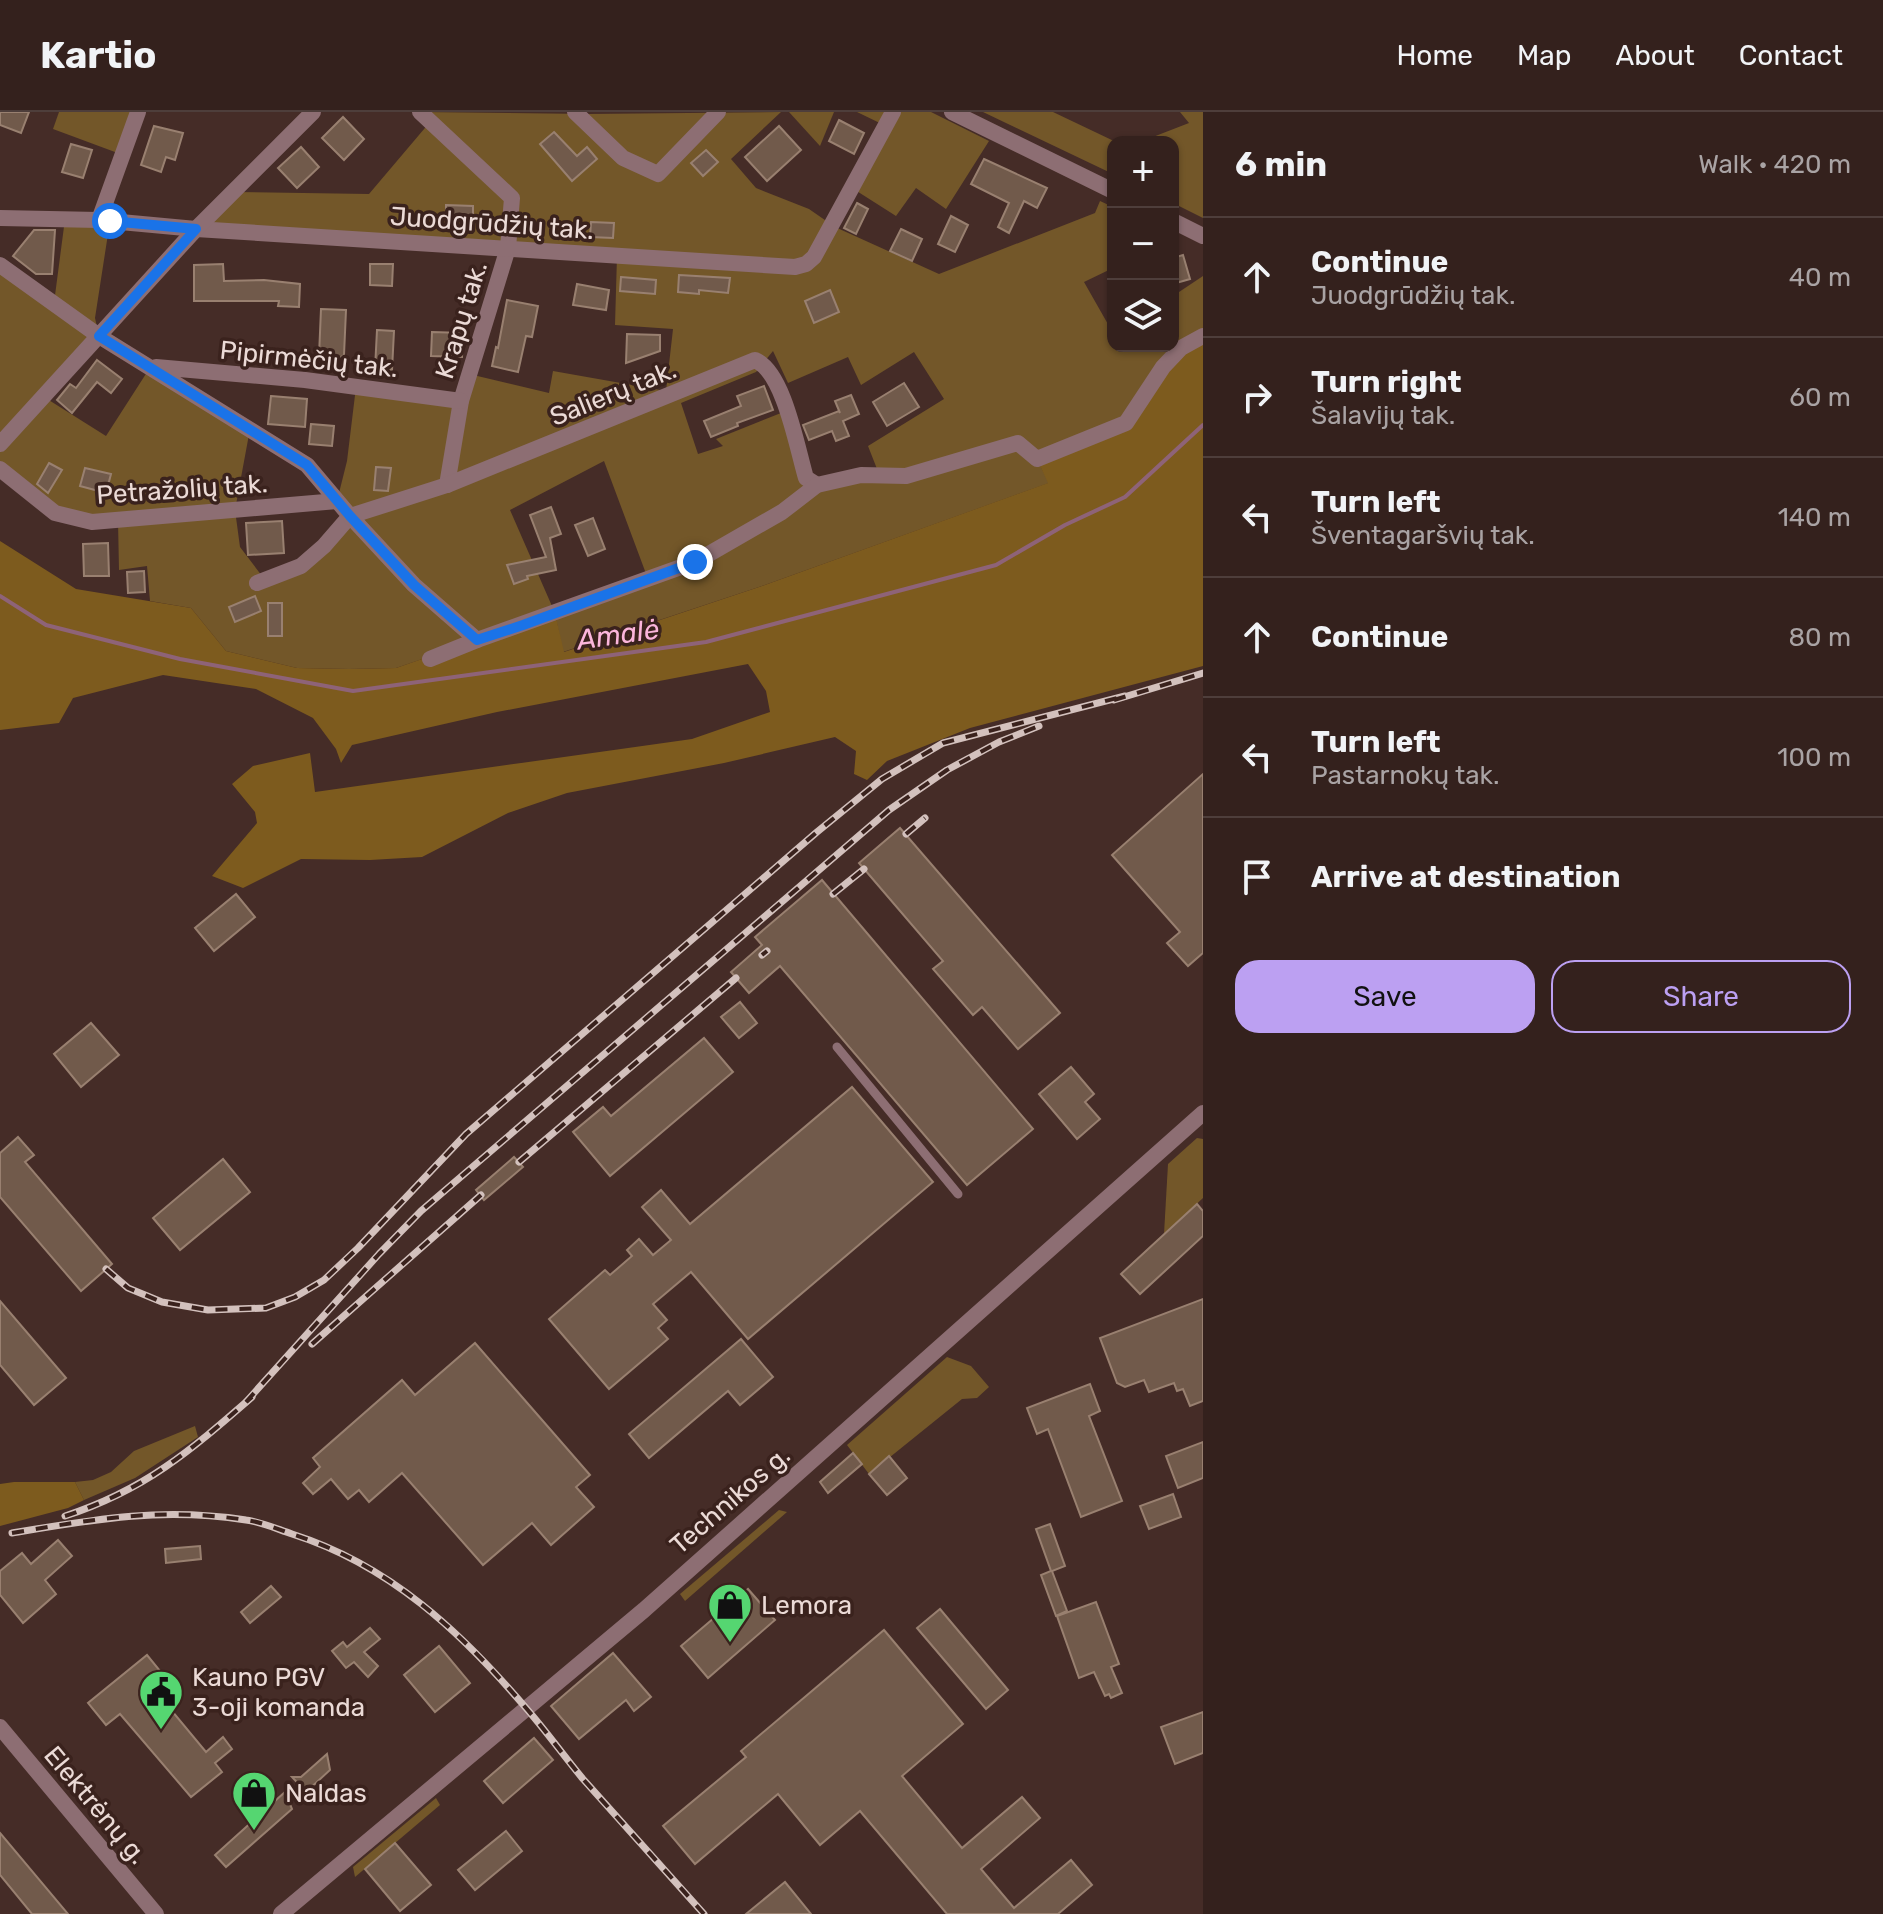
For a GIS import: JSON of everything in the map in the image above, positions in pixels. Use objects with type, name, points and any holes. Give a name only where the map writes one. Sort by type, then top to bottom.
[{"type":"street","points":[[99,220],[138,112]]},
{"type":"street","points":[[0,444],[196,229],[313,112]]},
{"type":"street","name":"Krapų tak.","points":[[420,112],[512,198],[508,248],[461,401],[447,485]]},
{"type":"street","points":[[575,112],[623,158],[658,174],[718,112]]},
{"type":"street","name":"Juodgrūdžių tak.","points":[[0,218],[99,220],[196,229],[795,267],[806,264],[814,257],[893,112]]},
{"type":"street","points":[[952,112],[1107,188]]},
{"type":"street","points":[[1179,224],[1203,236]]},
{"type":"street","points":[[0,265],[99,336],[307,465],[414,585],[477,640]]},
{"type":"street","points":[[430,659],[695,562],[782,512],[817,485],[861,475],[906,476],[1018,443],[1037,459],[1126,423],[1163,367],[1181,348],[1203,336]]},
{"type":"street","name":"Salierų tak.","points":[[350,516],[447,485],[755,360],[765,364],[779,389],[806,478],[817,485]]},
{"type":"street","name":"Pipirmėčių tak.","points":[[151,366],[305,380],[461,401]]},
{"type":"street","name":"Petražolių tak.","points":[[0,469],[55,513],[92,522],[337,501]]},
{"type":"street","points":[[257,583],[301,566],[324,546],[350,516]]},
{"type":"street","name":"Technikos g.","points":[[281,1914],[644,1610],[1203,1113]]},
{"type":"street","name":"Elektrėnų g.","points":[[0,1727],[156,1914]]},
{"type":"lane","points":[[837,1047],[958,1194]]},
{"type":"shaded area","points":[[59,112],[138,112],[123,155],[53,129]]},
{"type":"shaded area","points":[[420,112],[781,112],[731,159],[756,188],[809,209],[835,227],[939,274],[1095,213],[1100,201],[1107,204],[1107,271],[1084,282],[1107,322],[1107,352],[1179,352],[1179,292],[1203,276],[1203,336],[1126,423],[1037,459],[1049,483],[759,587],[563,652],[555,614],[396,668],[297,668],[226,651],[191,608],[150,601],[147,566],[119,570],[118,521],[55,513],[0,469],[0,265],[54,303],[65,219],[110,221],[95,318],[99,336],[44,397],[106,436],[151,366],[250,429],[235,510],[240,547],[265,580],[301,566],[350,517],[337,501],[347,461],[356,387],[461,401],[469,374],[549,393],[553,371],[666,391],[673,329],[615,325],[617,256],[196,229],[233,192],[369,194],[430,122]],"holes":[[[773,351],[788,383],[848,357],[861,385],[914,352],[944,399],[868,446],[879,474],[807,492],[781,413],[716,439],[723,446],[698,454],[681,403],[756,372]],[[604,461],[648,579],[555,613],[510,510]]]},
{"type":"shaded area","points":[[789,112],[834,112],[820,146]]},
{"type":"shaded area","points":[[857,112],[931,112],[989,141],[946,209],[916,188],[896,216],[852,188],[886,126]]},
{"type":"shaded area","points":[[983,112],[1053,112],[1107,138],[1107,171]]},
{"type":"shaded area","points":[[1180,112],[1203,112],[1203,218],[1179,206],[1179,136],[1155,136],[1189,123]]},
{"type":"shaded area","points":[[1203,336],[1203,666],[970,728],[887,761],[867,780],[854,774],[856,751],[835,737],[724,763],[567,793],[508,813],[422,857],[301,859],[243,888],[212,876],[257,823],[255,812],[232,784],[253,766],[310,753],[315,792],[692,739],[770,712],[766,691],[748,664],[497,712],[352,745],[341,763],[336,749],[313,718],[256,689],[163,675],[73,698],[59,723],[0,730],[0,541],[76,589],[191,608],[226,651],[297,668],[396,668],[555,613],[564,652],[759,587],[1048,483],[1037,459],[1126,423],[1163,367]]},
{"type":"shaded area","points":[[1197,1138],[1203,1139],[1203,1198],[1164,1234],[1168,1164]]},
{"type":"shaded area","points":[[947,1357],[971,1366],[989,1387],[977,1398],[962,1399],[869,1474],[847,1445]]},
{"type":"shaded area","points":[[195,1426],[198,1437],[135,1478],[84,1500],[75,1482],[93,1480],[111,1472],[134,1451]]},
{"type":"shaded area","points":[[75,1482],[84,1500],[68,1508],[0,1526],[0,1484]]},
{"type":"shaded area","points":[[779,1510],[787,1512],[685,1601],[680,1594]]},
{"type":"shaded area","points":[[436,1798],[440,1805],[355,1877],[353,1867]]},
{"type":"building","points":[[0,112],[29,112],[21,133],[0,125]]},
{"type":"building","points":[[343,117],[364,139],[344,160],[322,138]]},
{"type":"building","points":[[839,120],[864,133],[854,154],[829,141]]},
{"type":"building","points":[[154,126],[183,133],[175,160],[166,157],[161,172],[141,165]]},
{"type":"building","points":[[779,126],[801,150],[767,181],[745,157]]},
{"type":"building","points":[[554,132],[577,156],[587,147],[597,159],[572,181],[540,144]]},
{"type":"building","points":[[71,144],[92,150],[83,178],[62,172]]},
{"type":"building","points":[[301,147],[319,167],[297,188],[278,168]]},
{"type":"building","points":[[706,150],[718,162],[703,176],[691,163]]},
{"type":"building","points":[[984,159],[1047,188],[1037,208],[1024,201],[1009,233],[998,227],[1009,203],[971,184]]},
{"type":"building","points":[[857,203],[868,209],[856,234],[844,228]]},
{"type":"building","points":[[446,205],[473,206],[473,221],[446,220]]},
{"type":"building","points":[[951,216],[968,225],[955,252],[938,244]]},
{"type":"building","points":[[591,222],[614,223],[613,238],[590,237]]},
{"type":"building","points":[[901,229],[922,239],[912,261],[890,251]]},
{"type":"building","points":[[34,230],[55,230],[52,274],[36,274],[13,256]]},
{"type":"building","points":[[1183,255],[1190,279],[1179,282],[1179,280],[1179,256]]},
{"type":"building","points":[[223,264],[224,281],[264,280],[300,284],[299,307],[278,306],[279,301],[194,301],[194,265]]},
{"type":"building","points":[[370,264],[393,264],[392,286],[370,285]]},
{"type":"building","points":[[679,275],[730,278],[728,293],[699,290],[699,294],[678,292]]},
{"type":"building","points":[[621,277],[656,280],[655,294],[620,291]]},
{"type":"building","points":[[577,284],[609,290],[606,310],[573,305]]},
{"type":"building","points":[[830,290],[839,312],[814,323],[805,301]]},
{"type":"building","points":[[507,300],[538,306],[532,337],[526,336],[518,372],[492,366]]},
{"type":"building","points":[[321,309],[346,310],[344,355],[341,357],[319,356]]},
{"type":"building","points":[[377,330],[394,331],[392,370],[375,369]]},
{"type":"building","points":[[432,332],[463,333],[462,357],[431,356]]},
{"type":"building","points":[[627,334],[660,335],[660,351],[626,363]]},
{"type":"building","points":[[97,360],[122,379],[111,393],[97,382],[72,413],[57,400],[70,384],[76,388]]},
{"type":"building","points":[[904,383],[919,407],[887,426],[873,402]]},
{"type":"building","points":[[764,386],[773,410],[737,423],[738,426],[711,437],[704,421],[741,406],[737,396]]},
{"type":"building","points":[[851,395],[859,414],[843,421],[849,436],[836,441],[832,431],[809,440],[803,425],[840,413],[835,401]]},
{"type":"building","points":[[271,396],[307,399],[305,427],[268,424]]},
{"type":"building","points":[[311,424],[334,426],[332,446],[309,444]]},
{"type":"building","points":[[49,463],[62,470],[48,493],[37,484]]},
{"type":"building","points":[[376,467],[391,468],[388,491],[374,490]]},
{"type":"building","points":[[85,468],[111,474],[106,493],[80,486]]},
{"type":"building","points":[[551,507],[561,534],[550,538],[556,570],[527,576],[528,579],[514,584],[507,565],[546,557],[530,515]]},
{"type":"building","points":[[593,518],[605,549],[588,556],[575,525]]},
{"type":"building","points":[[282,521],[284,553],[248,555],[246,523]]},
{"type":"building","points":[[108,543],[109,576],[84,576],[83,544]]},
{"type":"building","points":[[144,571],[145,592],[128,593],[127,572]]},
{"type":"building","points":[[255,596],[261,611],[235,622],[229,607]]},
{"type":"building","points":[[268,603],[282,603],[282,636],[268,636]]},
{"type":"building","points":[[1203,774],[1203,953],[1188,966],[1167,943],[1180,932],[1112,855]]},
{"type":"building","points":[[900,828],[1060,1013],[1018,1049],[982,1007],[973,1015],[933,969],[943,961],[859,863]]},
{"type":"building","points":[[822,880],[1033,1129],[967,1185],[780,966],[749,993],[731,972],[762,945],[755,937]]},
{"type":"building","points":[[236,894],[255,917],[214,951],[195,928]]},
{"type":"building","points":[[740,1002],[757,1023],[739,1038],[721,1017]]},
{"type":"building","points":[[91,1023],[119,1055],[81,1087],[54,1054]]},
{"type":"building","points":[[704,1038],[733,1072],[610,1176],[573,1132],[603,1107],[611,1116]]},
{"type":"building","points":[[1071,1067],[1094,1094],[1085,1102],[1100,1119],[1077,1139],[1039,1094]]},
{"type":"building","points":[[852,1087],[933,1182],[748,1339],[691,1272],[653,1304],[667,1320],[658,1328],[668,1339],[609,1389],[549,1319],[605,1270],[610,1275],[632,1256],[627,1250],[639,1239],[653,1255],[671,1240],[642,1207],[661,1190],[690,1224]]},
{"type":"building","points":[[18,1137],[34,1155],[25,1162],[112,1264],[81,1291],[0,1197],[0,1153]]},
{"type":"building","points":[[514,1157],[523,1167],[484,1200],[476,1190]]},
{"type":"building","points":[[223,1159],[250,1192],[180,1250],[153,1218]]},
{"type":"building","points":[[1197,1204],[1203,1211],[1203,1236],[1140,1294],[1121,1274]]},
{"type":"building","points":[[1203,1299],[1203,1401],[1190,1406],[1183,1389],[1177,1391],[1174,1383],[1149,1392],[1144,1380],[1125,1387],[1117,1383],[1100,1338]]},
{"type":"building","points":[[0,1301],[66,1378],[34,1405],[0,1365]]},
{"type":"building","points":[[741,1339],[773,1377],[740,1405],[728,1391],[649,1458],[629,1434]]},
{"type":"building","points":[[475,1343],[590,1475],[576,1487],[594,1507],[551,1545],[532,1523],[483,1565],[402,1473],[369,1502],[359,1490],[348,1499],[331,1479],[313,1494],[303,1483],[320,1467],[313,1458],[402,1380],[415,1395]]},
{"type":"building","points":[[1090,1384],[1100,1411],[1089,1416],[1122,1501],[1081,1517],[1048,1429],[1037,1434],[1027,1408]]},
{"type":"building","points":[[1203,1442],[1203,1478],[1178,1488],[1166,1456]]},
{"type":"building","points":[[853,1453],[862,1464],[828,1493],[820,1482]]},
{"type":"building","points":[[889,1456],[907,1478],[887,1495],[869,1474]]},
{"type":"building","points":[[1173,1494],[1181,1517],[1149,1529],[1140,1506]]},
{"type":"building","points":[[1050,1524],[1065,1566],[1052,1571],[1067,1611],[1056,1616],[1041,1575],[1051,1571],[1036,1529]]},
{"type":"building","points":[[58,1540],[72,1556],[45,1580],[56,1594],[23,1623],[0,1595],[0,1571],[22,1553],[31,1564]]},
{"type":"building","points":[[200,1546],[201,1559],[166,1563],[165,1549]]},
{"type":"building","points":[[271,1586],[281,1597],[250,1623],[241,1612]]},
{"type":"building","points":[[748,1589],[775,1620],[708,1678],[681,1646]]},
{"type":"building","points":[[1096,1602],[1119,1664],[1111,1667],[1122,1693],[1111,1698],[1109,1694],[1105,1696],[1094,1672],[1079,1678],[1057,1616]]},
{"type":"building","points":[[940,1609],[1008,1690],[986,1709],[917,1628]]},
{"type":"building","points":[[370,1628],[380,1639],[364,1652],[378,1666],[368,1677],[354,1662],[346,1668],[332,1651],[343,1642],[347,1647]]},
{"type":"building","points":[[884,1630],[963,1724],[902,1776],[962,1848],[1022,1797],[1040,1818],[981,1869],[1014,1908],[1071,1860],[1092,1885],[1058,1914],[947,1914],[860,1811],[820,1845],[778,1794],[695,1864],[663,1826],[746,1757],[741,1751]]},
{"type":"building","points":[[439,1646],[470,1683],[435,1712],[404,1675]]},
{"type":"building","points":[[613,1653],[651,1697],[634,1711],[626,1700],[579,1739],[551,1706]]},
{"type":"building","name":"Kauno PGV 3-oji komanda","points":[[147,1655],[165,1677],[152,1687],[206,1752],[223,1737],[232,1749],[215,1763],[222,1772],[191,1797],[120,1714],[106,1725],[88,1703]]},
{"type":"building","points":[[1203,1712],[1203,1753],[1175,1764],[1161,1727]]},
{"type":"building","points":[[534,1738],[553,1760],[503,1803],[484,1781]]},
{"type":"building","points":[[327,1754],[330,1770],[306,1792],[292,1777],[301,1777]]},
{"type":"building","name":"Naldas","points":[[285,1792],[292,1809],[226,1867],[215,1855]]},
{"type":"building","points":[[506,1831],[522,1851],[475,1890],[458,1870]]},
{"type":"building","points":[[0,1833],[68,1914],[32,1914],[0,1875]]},
{"type":"building","points":[[395,1843],[431,1885],[400,1911],[365,1869]]},
{"type":"building","points":[[785,1882],[811,1914],[746,1914]]},
{"type":"waterway","name":"Amalė","points":[[0,596],[46,625],[180,659],[353,691],[706,642],[996,565],[1065,525],[1125,497],[1203,425]]},
{"type":"railway","points":[[1114,700],[1203,673]]},
{"type":"railway","points":[[106,1269],[128,1288],[162,1302],[208,1310],[266,1308],[295,1297],[324,1280],[358,1248],[466,1134],[882,779],[943,743],[1125,696]]},
{"type":"railway","points":[[246,1402],[421,1211],[889,810],[947,770],[999,742],[1039,726]]},
{"type":"railway","points":[[906,834],[925,818]]},
{"type":"railway","points":[[833,894],[864,869]]},
{"type":"railway","points":[[762,955],[767,951]]},
{"type":"railway","points":[[519,1162],[736,978]]},
{"type":"railway","points":[[312,1344],[481,1195]]},
{"type":"railway","points":[[65,1516],[143,1481],[187,1452],[252,1397]]},
{"type":"railway","points":[[12,1533],[129,1516],[215,1516],[264,1524],[328,1547],[361,1564],[421,1604],[476,1653],[704,1914]]},
{"type":"place","name":"Lemora","points":[[730,1644]]},
{"type":"place","name":"Kauno PGV 3-oji komanda","points":[[161,1731]]},
{"type":"place","name":"Naldas","points":[[254,1832]]},
{"type":"route","points":[[110,221],[196,229],[99,336],[307,465],[414,585],[477,640],[695,562]]}]
